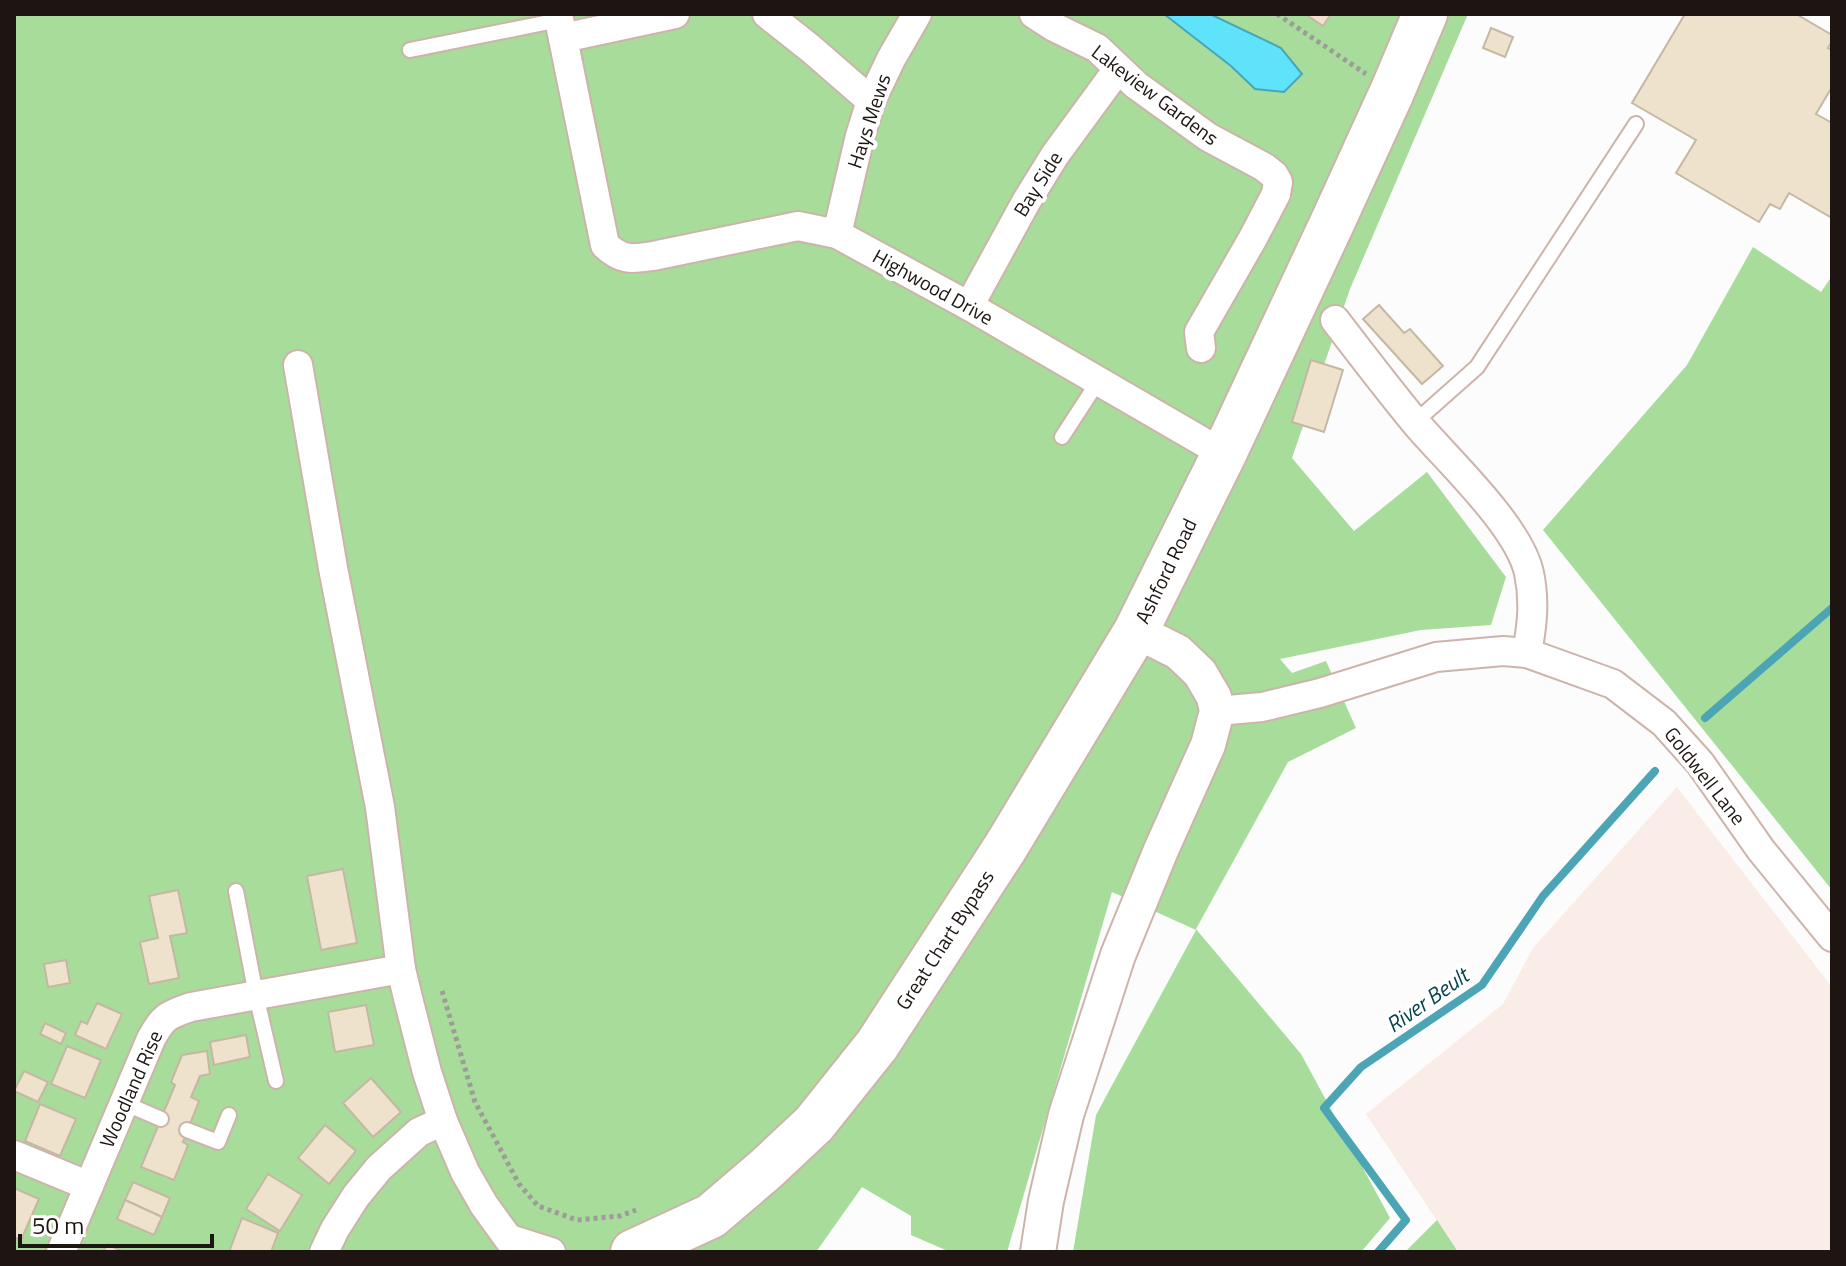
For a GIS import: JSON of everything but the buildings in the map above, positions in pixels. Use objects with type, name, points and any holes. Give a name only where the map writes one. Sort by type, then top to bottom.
[{"type":"main road","name":"Ashford Road","points":[[1136,631],[1224,454],[1425,14]]},
{"type":"main road","name":"Great Chart Bypass","points":[[633,1252],[700,1234],[814,1124],[877,1045],[1005,848],[1136,631]]},
{"type":"street","points":[[560,24],[675,14]]},
{"type":"street","points":[[767,14],[871,101]]},
{"type":"street","name":"Hays Mews","points":[[837,234],[871,101],[917,14]]},
{"type":"street","name":"Lakeview Gardens","points":[[1034,14],[1097,48],[1136,85],[1208,137],[1264,167],[1278,182],[1276,194],[1253,238],[1199,332],[1201,348]]},
{"type":"street","name":"Highwood Drive","points":[[560,24],[605,245],[615,254],[631,259],[653,256],[798,226],[837,234],[969,306],[1224,454]]},
{"type":"street","name":"Bay Side","points":[[969,306],[1055,155],[1118,69]]},
{"type":"street","points":[[1335,320],[1415,422],[1499,517],[1518,545],[1529,571],[1534,613],[1527,653]]},
{"type":"street","points":[[298,365],[333,568],[380,807],[401,969],[427,1072],[443,1121],[465,1172],[484,1205],[514,1245],[551,1252]]},
{"type":"street","name":"Ashford Road","points":[[1136,631],[1178,652],[1200,673],[1214,697],[1217,711]]},
{"type":"street","name":"Goldwell Lane","points":[[1217,711],[1262,707],[1306,697],[1436,657],[1503,651],[1527,653],[1613,684],[1664,723],[1700,763],[1761,850],[1832,937]]},
{"type":"street","points":[[1038,1252],[1066,1115],[1118,955],[1208,745],[1217,711]]},
{"type":"street","name":"Woodland Rise","points":[[61,1252],[162,1019],[191,1007],[401,969]]},
{"type":"street","points":[[324,1252],[356,1196],[379,1168],[419,1132],[443,1121]]},
{"type":"street","points":[[14,1155],[89,1186]]},
{"type":"lane","points":[[410,50],[560,24]]},
{"type":"lane","points":[[1415,422],[1477,367],[1636,124]]},
{"type":"lane","points":[[1062,437],[1099,380]]},
{"type":"lane","points":[[236,891],[276,1081]]},
{"type":"lane","points":[[124,1103],[161,1119]]},
{"type":"lane","points":[[187,1130],[218,1142],[229,1115]]},
{"type":"path","points":[[1277,14],[1392,92]]},
{"type":"path","points":[[442,991],[475,1102],[519,1184],[538,1206],[577,1220],[620,1216],[649,1206]]},
{"type":"shaded area","points":[[1677,787],[1832,987],[1832,1252],[1458,1252],[1366,1114],[1503,1004],[1533,948]]},
{"type":"green space","points":[[14,14],[1468,14],[1350,289],[1292,458],[1354,531],[1427,472],[1506,577],[1491,625],[1421,630],[1280,659],[1292,673],[1326,661],[1356,728],[1288,762],[1196,929],[1301,1054],[1390,1218],[1361,1252],[1073,1252],[1096,1115],[1196,930],[1112,892],[1007,1252],[950,1252],[911,1235],[911,1216],[862,1187],[816,1252],[14,1252]]},
{"type":"green space","points":[[1753,247],[1821,292],[1832,276],[1832,890],[1543,530],[1687,365]]},
{"type":"green space","points":[[1437,1220],[1458,1252],[1405,1252]]},
{"type":"water","points":[[1164,14],[1210,14],[1281,48],[1302,74],[1284,92],[1255,89],[1231,66]]},
{"type":"waterway","name":"River Beult","points":[[1705,718],[1832,608]]},
{"type":"waterway","name":"River Beult","points":[[1378,1252],[1406,1220],[1324,1108],[1361,1067],[1482,985],[1543,896],[1655,771]]}]
